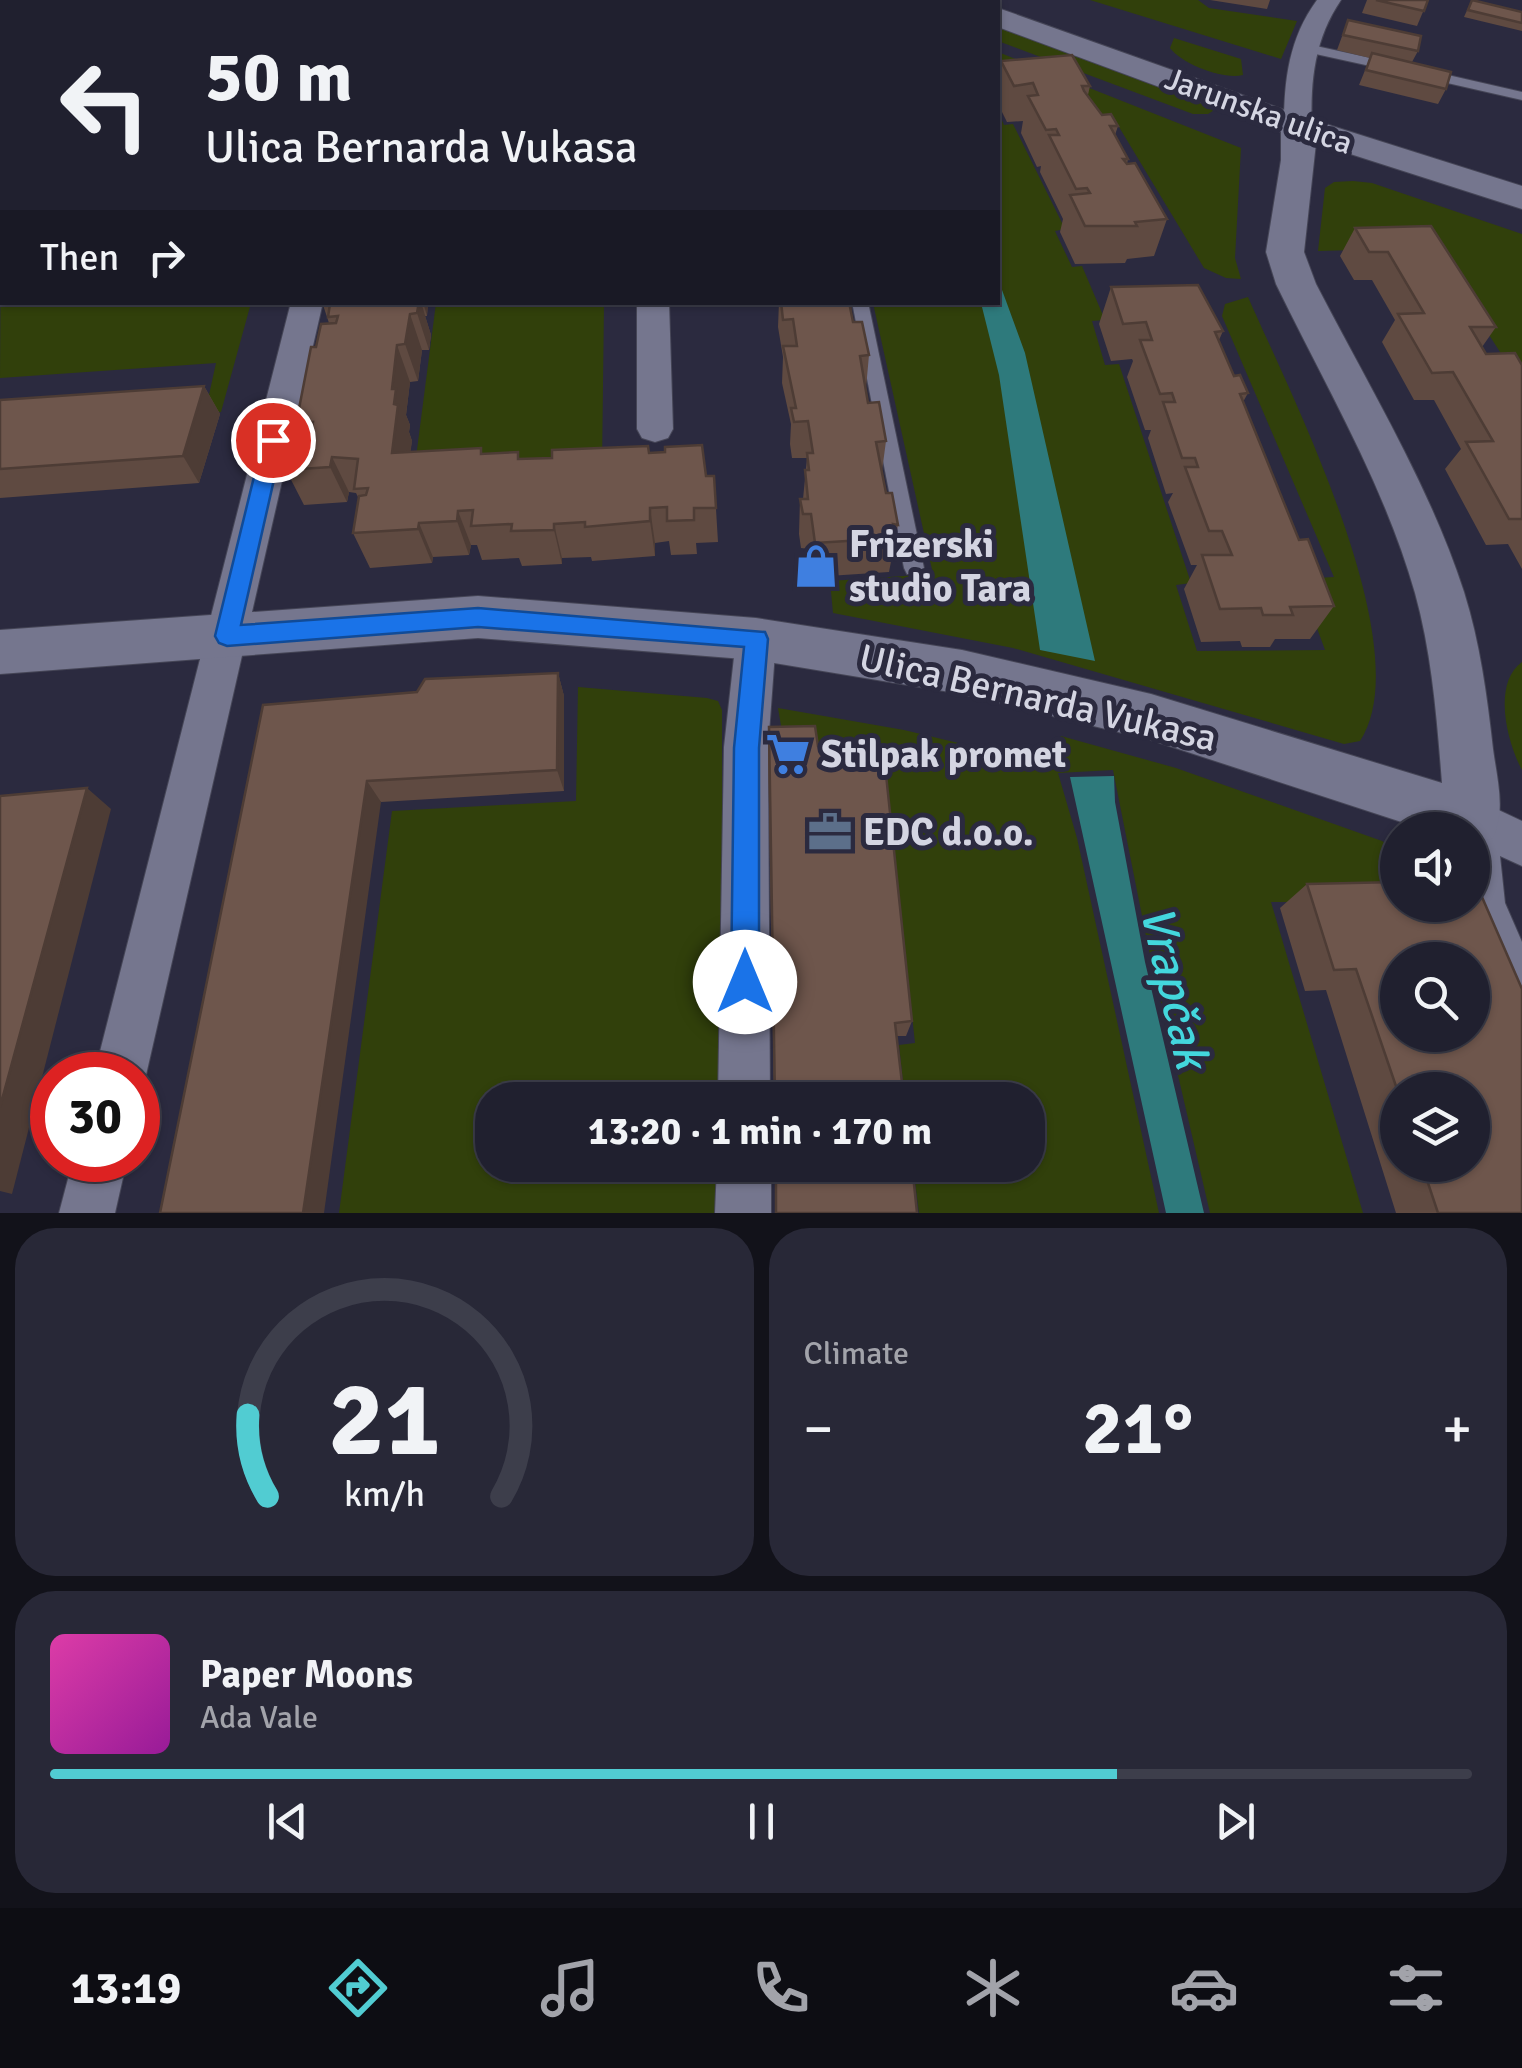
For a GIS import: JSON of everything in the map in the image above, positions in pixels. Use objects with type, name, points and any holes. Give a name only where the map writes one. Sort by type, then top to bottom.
[{"type":"street","points":[[1329,0],[1315,17],[1299,69],[1299,160],[1286,252],[1296,284],[1419,536],[1440,594],[1458,689],[1472,812]]},
{"type":"street","name":"Jarunska ulica","points":[[1000,18],[1298,126],[1522,198]]},
{"type":"street","points":[[126,1052],[306,305]]},
{"type":"street","points":[[653,305],[655,428]]},
{"type":"street","name":"Ulica Bernarda Vukasa","points":[[0,652],[478,618],[756,639],[962,672],[1134,713],[1454,812]]},
{"type":"street","points":[[744,1082],[746,748],[756,639]]},
{"type":"street","name":"Ulica Bernarda Vukasa","points":[[1490,827],[1522,844]]},
{"type":"street","points":[[1489,922],[1522,1000]]},
{"type":"street","points":[[87,1213],[95,1182]]},
{"type":"street","points":[[743,1213],[744,1182]]},
{"type":"lane","points":[[1307,48],[1522,96]]},
{"type":"lane","points":[[861,305],[914,568]]},
{"type":"shaded area","points":[[1090,0],[1198,0],[1209,8],[1297,21],[1281,59]]},
{"type":"shaded area","points":[[1000,28],[1216,109],[1208,114],[1193,114],[1000,42]]},
{"type":"shaded area","points":[[1174,38],[1241,59],[1243,75],[1214,73],[1193,65],[1170,48]]},
{"type":"shaded area","points":[[1000,53],[1241,148],[1235,258],[1241,279],[1226,278],[1204,268],[1116,122],[1085,124],[1000,95]]},
{"type":"shaded area","points":[[1000,116],[1004,125],[1013,124],[1065,229],[1055,231],[1072,267],[1082,266],[1105,320],[1092,321],[1105,365],[1119,364],[1191,583],[1176,585],[1197,651],[1325,650],[1299,579],[1334,577],[1222,316],[1225,304],[1248,297],[1318,454],[1362,584],[1374,646],[1374,699],[1360,741],[1344,744],[1013,648],[833,613],[830,581],[933,574],[873,305],[1000,305]]},
{"type":"shaded area","points":[[1334,182],[1372,183],[1522,234],[1522,386],[1433,248],[1318,251],[1325,188]]},
{"type":"shaded area","points":[[1000,284],[1025,353],[1095,661],[1040,650],[999,375],[982,305],[1000,305]]},
{"type":"shaded area","points":[[0,305],[250,305],[221,412],[205,413],[216,363],[0,378]]},
{"type":"shaded area","points":[[436,305],[604,305],[602,466],[414,473]]},
{"type":"shaded area","points":[[1522,662],[1522,770],[1507,730],[1505,698],[1507,684]]},
{"type":"shaded area","points":[[578,687],[718,701],[722,710],[722,1082],[475,1082],[475,1182],[722,1182],[722,1213],[339,1213],[392,811],[576,801]]},
{"type":"shaded area","points":[[778,708],[904,730],[1042,763],[1061,736],[1176,768],[1380,840],[1380,902],[1271,902],[1363,1213],[1210,1213],[1148,946],[1113,770],[1058,773],[1077,838],[1159,1213],[919,1213],[915,1182],[1045,1182],[1045,1082],[903,1082],[899,1045],[915,1043],[885,762],[823,761],[818,743],[784,743]]},
{"type":"shaded area","points":[[1114,776],[1115,802],[1145,962],[1204,1213],[1166,1213],[1070,777]]},
{"type":"building","points":[[1376,0],[1428,0],[1424,11]]},
{"type":"building","points":[[1472,0],[1522,12],[1522,23],[1468,10]]},
{"type":"building","points":[[1348,20],[1421,36],[1418,51],[1343,35]]},
{"type":"building","points":[[1372,53],[1451,72],[1446,89],[1366,70]]},
{"type":"building","points":[[1072,55],[1090,86],[1082,86],[1084,91],[1102,115],[1111,114],[1118,126],[1110,126],[1128,159],[1123,159],[1127,164],[1135,163],[1167,219],[1135,222],[1137,226],[1085,226],[1070,195],[1090,193],[1087,188],[1076,189],[1049,135],[1059,135],[1056,129],[1046,130],[1028,96],[1038,95],[1033,83],[1014,86],[1001,61]]},
{"type":"building","points":[[1431,226],[1496,327],[1470,327],[1486,354],[1515,353],[1522,365],[1522,519],[1509,519],[1466,442],[1493,441],[1453,372],[1432,373],[1398,314],[1424,313],[1388,252],[1369,252],[1355,228]]},
{"type":"building","points":[[1198,285],[1223,331],[1215,332],[1234,376],[1240,375],[1248,393],[1240,394],[1299,540],[1308,539],[1334,606],[1290,607],[1293,615],[1263,615],[1261,608],[1220,609],[1202,555],[1232,555],[1222,531],[1209,531],[1185,467],[1198,467],[1195,458],[1182,458],[1163,402],[1175,402],[1172,393],[1160,394],[1140,340],[1152,340],[1146,322],[1123,324],[1111,287]]},
{"type":"building","points":[[330,305],[418,305],[417,313],[410,314],[405,344],[397,345],[392,389],[396,389],[394,404],[398,405],[392,453],[481,448],[481,454],[518,452],[518,459],[552,458],[552,450],[648,446],[649,453],[665,452],[665,447],[702,445],[706,476],[714,476],[716,508],[694,508],[694,520],[667,521],[667,507],[650,508],[650,521],[585,527],[585,522],[554,524],[554,530],[511,531],[512,524],[471,526],[473,510],[458,511],[457,521],[419,523],[418,529],[353,533],[359,496],[366,495],[368,488],[354,489],[358,459],[332,457],[330,467],[286,470],[294,434],[311,433],[313,422],[296,424],[311,347],[316,347],[321,324],[336,323],[338,316],[328,317]]},
{"type":"building","points":[[781,305],[850,305],[853,322],[862,322],[869,355],[860,356],[868,403],[879,402],[886,441],[876,442],[886,493],[892,493],[898,525],[893,524],[895,538],[815,543],[811,514],[803,514],[800,499],[808,499],[805,470],[809,470],[807,453],[813,453],[808,421],[794,422],[791,408],[796,408],[783,346],[797,346],[793,319],[783,320]]},
{"type":"building","points":[[204,386],[183,456],[0,469],[0,400]]},
{"type":"building","points":[[558,673],[557,770],[367,781],[303,1213],[160,1213],[263,705],[417,692],[425,679]]},
{"type":"building","points":[[815,726],[818,746],[883,746],[912,1021],[895,1023],[902,1082],[775,1082],[769,727]]},
{"type":"building","points":[[87,788],[0,1107],[0,796]]},
{"type":"building","points":[[1380,882],[1380,922],[1490,922],[1490,915],[1522,989],[1522,1213],[1438,1213],[1428,1182],[1490,1182],[1490,1072],[1391,1072],[1384,1052],[1490,1052],[1490,942],[1380,942],[1380,1039],[1356,969],[1334,970],[1307,884]]},
{"type":"building","points":[[776,1182],[914,1182],[917,1213],[776,1213]]},
{"type":"place","name":"Frizerski studio Tara","points":[[816,566]]},
{"type":"place","name":"Stilpak promet","points":[[788,754]]},
{"type":"place","name":"EDC d.o.o.","points":[[830,832]]},
{"type":"route","points":[[273,440],[227,636],[478,618],[756,639],[746,748],[745,982]]},
{"type":"water label","name":"Vrapčak","points":[[1174,987]]}]
